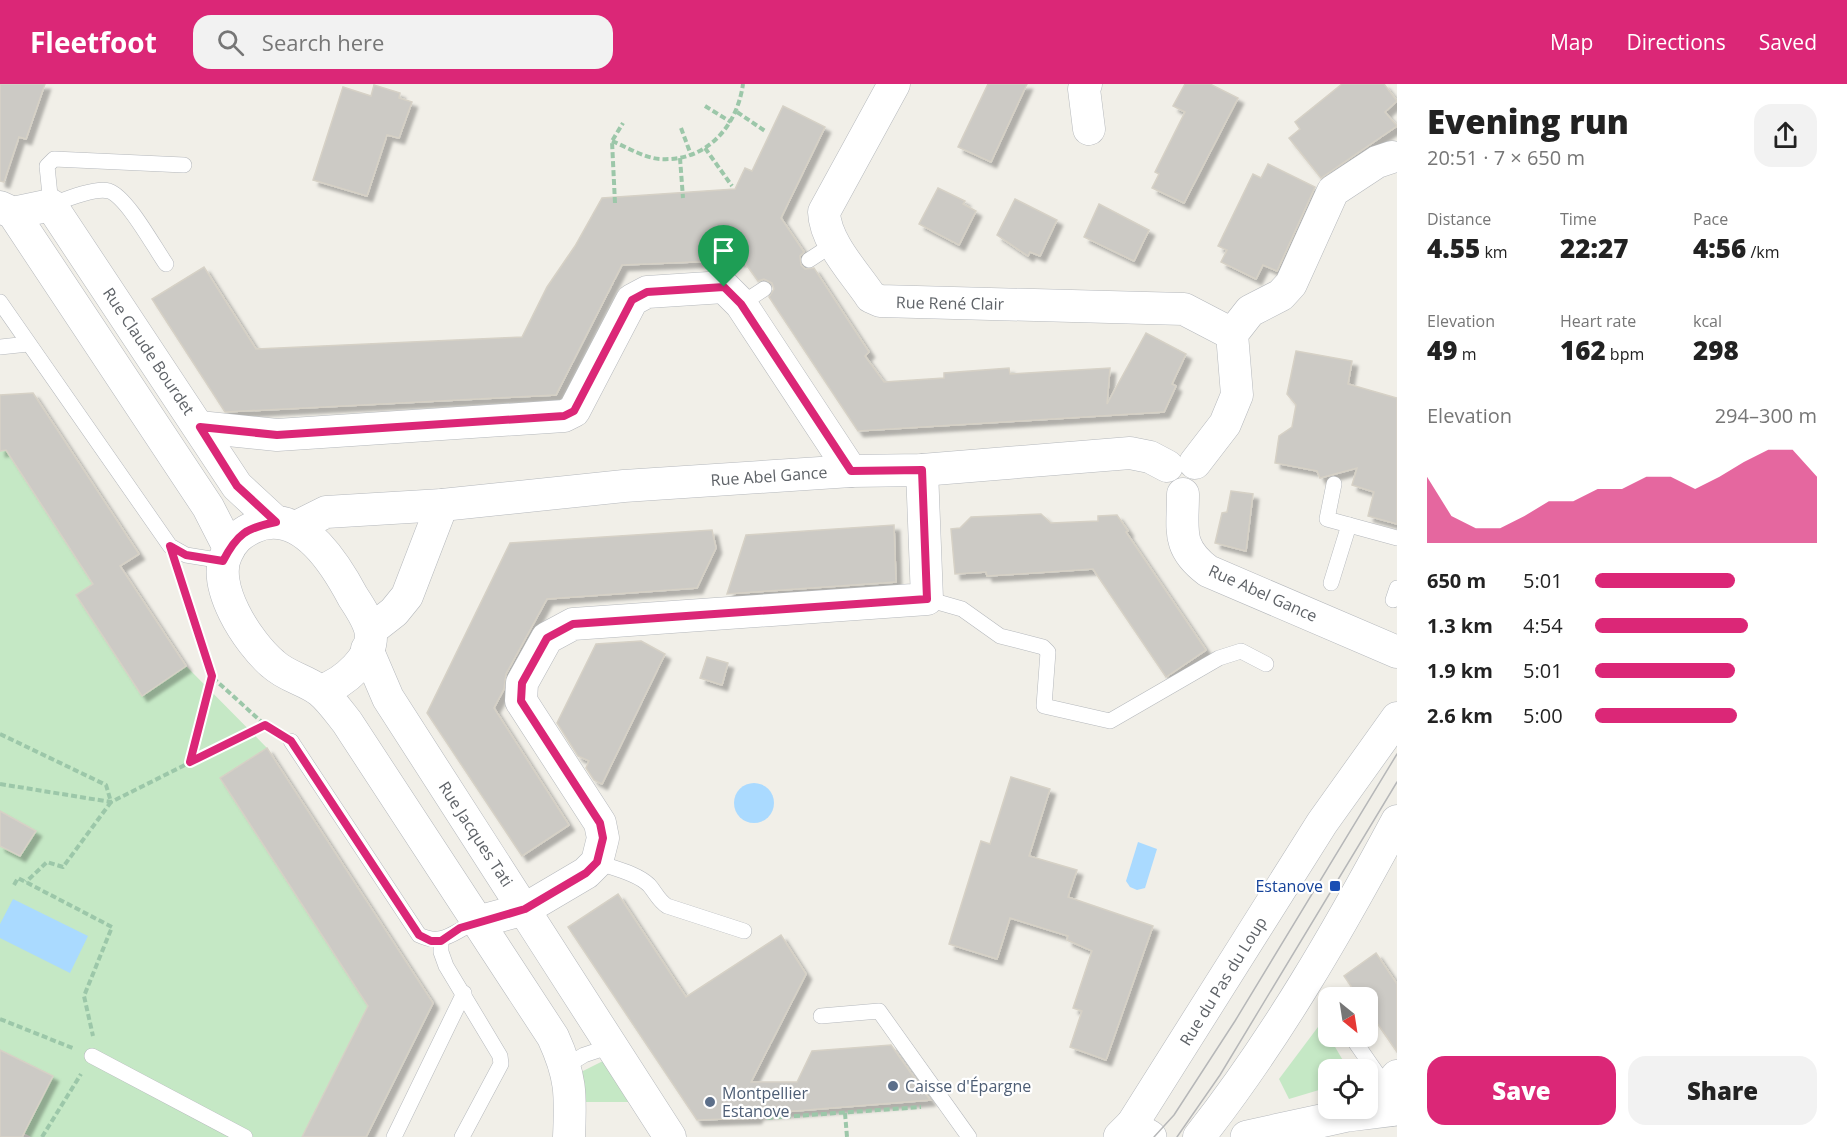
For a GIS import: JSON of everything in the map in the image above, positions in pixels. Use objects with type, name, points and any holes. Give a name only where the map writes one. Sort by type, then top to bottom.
[{"type":"street","name":"Rue René Clair","points":[[894,84],[824,212],[824,222],[835,243],[872,297],[880,301],[1184,309],[1232,334]]},
{"type":"street","points":[[1086,84],[1084,89],[1089,129]]},
{"type":"street","points":[[1181,464],[1224,424],[1237,395],[1232,334],[1250,311],[1281,295],[1291,284],[1333,191],[1377,162],[1395,161]]},
{"type":"street","points":[[51,205],[7,210],[208,507],[226,555]]},
{"type":"street","name":"Rue Claude Bourdet","points":[[51,205],[237,486],[286,524]]},
{"type":"street","points":[[200,427],[277,435],[564,416],[574,411],[632,300],[647,292],[724,287],[752,297],[851,471]]},
{"type":"street","name":"Rue Abel Gance","points":[[286,524],[326,512],[442,505],[624,486],[851,471],[922,470],[1130,453],[1199,470],[1197,486],[1184,494],[1183,541],[1192,559],[1208,571],[1397,652]]},
{"type":"street","points":[[477,922],[525,909],[586,873],[597,862],[603,838],[600,823],[521,701],[522,683],[547,638],[573,624],[927,599],[922,470]]},
{"type":"street","points":[[320,691],[348,678],[369,640],[407,596],[442,505]]},
{"type":"street","points":[[286,524],[256,526],[238,535],[226,555],[222,573],[239,623],[255,646],[273,665],[291,678],[320,691],[347,722],[553,1037],[566,1066],[570,1082],[568,1137]]},
{"type":"street","name":"Rue Jacques Tati","points":[[286,524],[327,555],[346,583],[369,640],[388,698],[670,1137]]},
{"type":"street","name":"Rue du Pas du Loup","points":[[1134,1133],[1322,823],[1397,718]]},
{"type":"street","points":[[1199,1137],[1239,1085],[1317,965],[1397,821]]},
{"type":"street","points":[[1247,1137],[1317,1121],[1393,1096]]},
{"type":"lane","points":[[166,264],[120,198],[108,191],[79,195],[51,205],[47,166],[54,159],[184,165]]},
{"type":"lane","points":[[809,260],[835,243]]},
{"type":"lane","points":[[0,302],[170,546],[186,555],[226,555]]},
{"type":"lane","points":[[0,346],[28,344]]},
{"type":"lane","points":[[1334,484],[1327,519],[1397,538]]},
{"type":"lane","points":[[1331,583],[1348,525]]},
{"type":"lane","points":[[927,599],[962,609],[1000,636],[1043,647],[1048,652],[1044,706],[1080,716],[1110,721],[1219,658],[1241,651],[1266,664]]},
{"type":"lane","points":[[291,741],[419,935],[431,941],[441,941],[460,928],[477,922]]},
{"type":"lane","points":[[597,862],[640,879],[648,885],[659,901],[667,906],[744,931]]},
{"type":"lane","points":[[441,941],[441,952],[446,966],[498,1049],[501,1064],[462,1137]]},
{"type":"lane","points":[[394,1137],[464,993]]},
{"type":"lane","points":[[821,1016],[879,1011],[949,1105],[969,1137]]},
{"type":"lane","points":[[566,1066],[599,1048],[611,1046]]},
{"type":"lane","points":[[1360,1047],[1393,1096]]},
{"type":"lane","points":[[92,1056],[245,1137]]},
{"type":"path","points":[[612,141],[658,159],[691,155],[705,148],[726,130],[737,112],[743,84]]},
{"type":"path","points":[[705,106],[731,122]]},
{"type":"path","points":[[737,112],[765,131]]},
{"type":"path","points":[[615,203],[612,141],[623,123]]},
{"type":"path","points":[[681,128],[691,155]]},
{"type":"path","points":[[705,148],[732,186]]},
{"type":"path","points":[[680,158],[683,198]]},
{"type":"path","points":[[170,546],[212,676],[265,725],[291,741]]},
{"type":"path","points":[[190,762],[212,676]]},
{"type":"path","points":[[26,882],[47,862],[63,867],[111,801],[265,725]]},
{"type":"path","points":[[0,734],[106,785],[111,801]]},
{"type":"path","points":[[0,784],[111,801]]},
{"type":"path","points":[[14,885],[18,878],[112,927],[84,996],[96,1049],[42,1137]]},
{"type":"path","points":[[0,1019],[92,1056]]},
{"type":"path","points":[[767,1118],[949,1105]]},
{"type":"path","points":[[845,1113],[847,1137]]},
{"type":"green space","points":[[6,450],[93,584],[142,695],[186,666],[267,748],[221,779],[368,1006],[302,1137],[31,1137],[24,1133],[53,1076],[0,1055],[0,451]]},
{"type":"green space","points":[[1318,1027],[1318,1047],[1335,1047],[1342,1059],[1318,1059],[1318,1090],[1289,1099],[1279,1079]]},
{"type":"green space","points":[[607,1059],[639,1102],[580,1102],[579,1073]]},
{"type":"water","points":[[754,783],[768,789],[774,803],[768,817],[754,823],[740,817],[734,803],[740,789]]},
{"type":"water","points":[[1138,842],[1157,849],[1145,888],[1137,890],[1130,887],[1126,881]]},
{"type":"water","points":[[13,899],[88,936],[70,973],[0,938],[0,924]]},
{"type":"building","points":[[0,84],[45,84],[26,139],[19,137],[4,182],[0,181]]},
{"type":"building","points":[[988,84],[1027,84],[991,162],[958,147]]},
{"type":"building","points":[[1185,84],[1210,84],[1238,98],[1184,203],[1152,188],[1159,174],[1155,172],[1185,112],[1173,106]]},
{"type":"building","points":[[1342,84],[1384,84],[1397,101],[1385,112],[1397,126],[1321,178],[1289,138],[1300,129],[1295,122]]},
{"type":"building","points":[[374,85],[400,93],[399,98],[412,102],[399,138],[387,135],[367,196],[313,180],[343,87],[371,96]]},
{"type":"building","points":[[783,106],[825,127],[781,218],[804,252],[800,256],[801,265],[805,269],[814,268],[869,352],[865,356],[884,382],[944,378],[944,373],[1009,368],[1010,374],[1110,368],[1107,404],[1146,333],[1186,354],[1172,384],[1176,386],[1164,412],[858,431],[769,297],[774,289],[772,283],[764,279],[758,281],[743,260],[622,265],[556,395],[225,412],[152,299],[204,267],[256,349],[522,337],[547,287],[575,246],[602,198],[735,189],[745,168],[752,171]]},
{"type":"building","points":[[1268,164],[1315,187],[1277,271],[1263,265],[1256,279],[1221,262],[1227,250],[1218,246],[1253,174],[1261,178]]},
{"type":"building","points":[[938,188],[965,201],[963,204],[976,211],[959,245],[919,224]]},
{"type":"building","points":[[1015,199],[1057,220],[1040,256],[1030,252],[1028,256],[997,235]]},
{"type":"building","points":[[1099,204],[1149,230],[1134,261],[1084,237]]},
{"type":"building","points":[[1296,351],[1352,361],[1348,384],[1397,398],[1397,524],[1368,516],[1374,492],[1352,485],[1357,468],[1320,478],[1317,471],[1275,463],[1279,436],[1292,427],[1296,405],[1287,394]]},
{"type":"building","points":[[33,393],[139,554],[120,566],[186,666],[142,696],[76,595],[93,584],[6,450],[0,451],[0,395]]},
{"type":"building","points":[[1231,491],[1253,494],[1246,551],[1215,543],[1222,513],[1227,512]]},
{"type":"building","points":[[1041,514],[1051,523],[1098,521],[1098,516],[1117,515],[1128,531],[1126,532],[1206,650],[1166,677],[1093,569],[987,576],[986,572],[955,574],[951,529],[960,528],[971,517]]},
{"type":"building","points":[[894,525],[896,582],[727,594],[746,535]]},
{"type":"building","points":[[712,530],[716,548],[697,588],[547,599],[506,674],[504,689],[494,708],[569,825],[522,856],[427,713],[510,543]]},
{"type":"building","points":[[641,641],[665,654],[602,784],[594,780],[586,768],[589,761],[578,756],[557,723],[596,644]]},
{"type":"building","points":[[707,657],[728,663],[722,685],[700,678]]},
{"type":"building","points":[[267,748],[433,1003],[366,1137],[302,1137],[368,1006],[220,778]]},
{"type":"building","points":[[1011,777],[1050,789],[1029,856],[1077,870],[1068,897],[1153,926],[1106,1060],[1070,1047],[1082,1011],[1073,1008],[1092,951],[1067,940],[1068,936],[1010,918],[997,959],[949,944],[981,841],[990,844]]},
{"type":"building","points":[[0,811],[36,831],[20,856],[0,846]]},
{"type":"building","points":[[618,894],[686,997],[781,935],[806,974],[751,1082],[797,1082],[812,1051],[891,1045],[930,1100],[758,1114],[756,1118],[697,1120],[568,927]]},
{"type":"building","points":[[1376,953],[1397,984],[1397,1052],[1378,1024],[1378,987],[1352,987],[1344,976]]},
{"type":"building","points":[[0,1050],[53,1076],[22,1137],[0,1137]]},
{"type":"tram line","points":[[1154,1137],[1174,1115],[1235,1021],[1397,754]]},
{"type":"tram line","points":[[1177,1137],[1220,1075],[1397,782]]},
{"type":"place","name":"Estanove","points":[[1335,886]]},
{"type":"place","name":"Caisse d'Épargne","points":[[893,1086]]},
{"type":"place","name":"Montpellier Estanove","points":[[710,1102]]},
{"type":"route","points":[[724,287],[741,304],[851,471],[922,470],[927,599],[573,624],[547,638],[522,683],[521,701],[600,823],[603,838],[597,862],[586,873],[525,909],[460,928],[441,941],[431,941],[419,935],[291,741],[265,725],[190,762],[212,676],[170,546],[186,555],[223,561],[238,535],[256,526],[276,522],[251,502],[237,486],[200,427],[258,431],[277,435],[564,416],[574,411],[632,300],[647,292],[724,287]]}]
